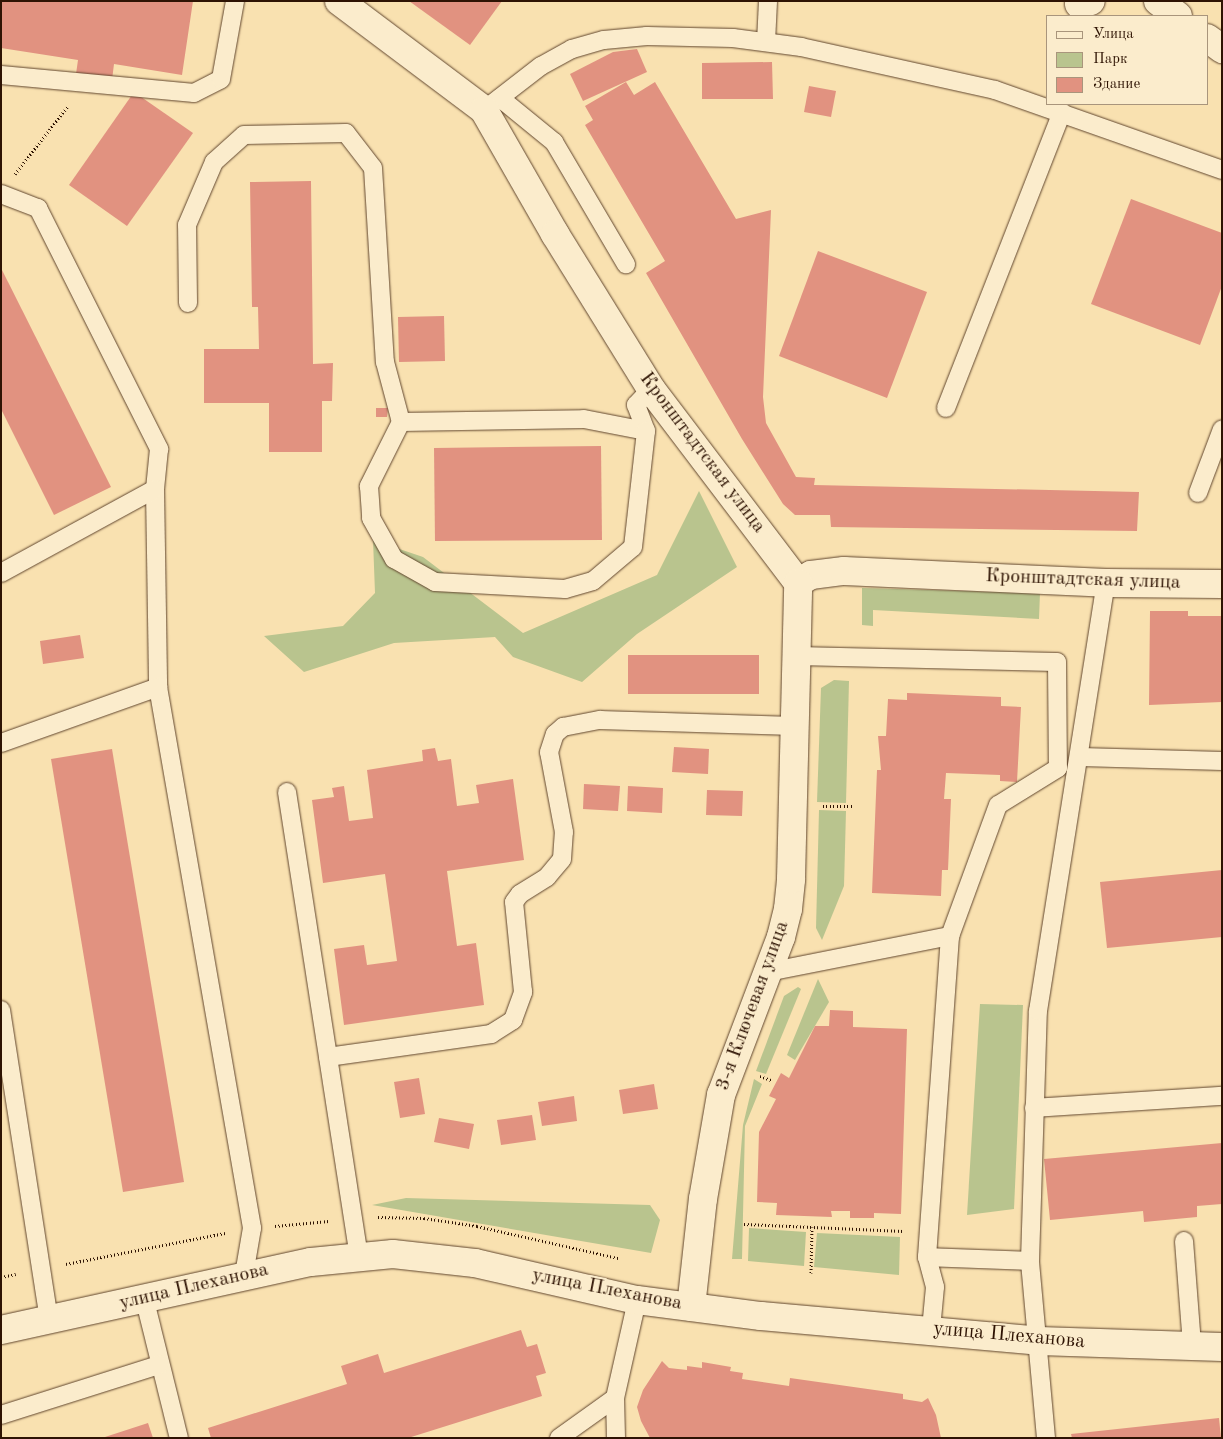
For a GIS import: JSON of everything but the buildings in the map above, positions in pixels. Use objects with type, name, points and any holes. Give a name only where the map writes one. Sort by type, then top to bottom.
[{"type":"street","name":"Кронштадтская улица","points":[[339,1],[492,104],[555,234],[650,389],[798,583],[812,575],[844,571],[1106,583],[1222,584]]},
{"type":"street","points":[[1158,1],[1177,15]]},
{"type":"street","points":[[1208,39],[1222,49]]},
{"type":"street","name":"3-я Ключевая улица","points":[[691,1307],[703,1199],[719,1103],[781,937],[791,879],[793,726],[798,583]]},
{"type":"street","name":"улица Плеханова","points":[[1,1330],[49,1321],[144,1297],[244,1275],[359,1255],[393,1254],[448,1259],[637,1300],[760,1316],[931,1329],[1040,1341],[1222,1347]]},
{"type":"lane","points":[[1,74],[194,94],[221,78],[235,1]]},
{"type":"lane","points":[[766,42],[768,1]]},
{"type":"lane","points":[[626,264],[554,142],[492,104],[541,66],[572,49],[604,40],[648,36],[766,42],[995,90],[1062,112],[1222,170]]},
{"type":"lane","points":[[946,408],[1062,112]]},
{"type":"lane","points":[[188,303],[187,225],[214,162],[244,135],[346,133],[373,168],[385,362],[401,422],[370,486],[371,518],[394,559],[435,582],[565,589],[593,582],[633,547],[646,431],[636,405],[650,389]]},
{"type":"lane","points":[[1,194],[38,208],[159,449],[154,489],[158,687],[252,1228],[244,1275]]},
{"type":"lane","points":[[401,422],[584,419],[646,431]]},
{"type":"lane","points":[[1198,493],[1222,429]]},
{"type":"lane","points":[[1,573],[154,489]]},
{"type":"lane","points":[[1046,1438],[1040,1341],[1030,1261],[1034,1108],[1040,1002],[1057,879],[1081,757],[1106,583]]},
{"type":"lane","points":[[795,656],[1057,662],[1058,768],[998,805],[950,936],[927,1257],[935,1287],[931,1329]]},
{"type":"lane","points":[[1,744],[158,687]]},
{"type":"lane","points":[[328,1057],[491,1034],[513,1020],[523,992],[514,902],[520,894],[547,877],[562,859],[564,832],[549,752],[555,734],[563,727],[600,720],[793,726]]},
{"type":"lane","points":[[1081,757],[1222,760]]},
{"type":"lane","points":[[287,792],[359,1255]]},
{"type":"lane","points":[[768,972],[950,936]]},
{"type":"lane","points":[[1,1010],[49,1321]]},
{"type":"lane","points":[[1034,1108],[1222,1096]]},
{"type":"lane","points":[[1184,1241],[1192,1346]]},
{"type":"lane","points":[[927,1257],[1030,1261]]},
{"type":"lane","points":[[144,1297],[178,1438]]},
{"type":"lane","points":[[616,1438],[615,1398],[637,1300]]},
{"type":"lane","points":[[1,1415],[159,1365]]},
{"type":"lane","points":[[559,1438],[615,1398]]},
{"type":"path","points":[[11,179],[87,83]]},
{"type":"path","points":[[819,806],[852,806]]},
{"type":"path","points":[[744,1224],[929,1232]]},
{"type":"path","points":[[810,1273],[812,1227]]},
{"type":"green space","points":[[699,491],[737,567],[637,634],[582,682],[513,657],[495,637],[394,643],[304,672],[264,636],[343,626],[375,593],[373,540],[423,557],[523,633],[657,575]]},
{"type":"green space","points":[[862,588],[1040,593],[1039,619],[873,610],[873,626],[862,625]]},
{"type":"green space","points":[[834,680],[849,681],[846,803],[817,802],[821,688]]},
{"type":"green space","points":[[819,810],[846,811],[844,886],[822,940],[816,928]]},
{"type":"green space","points":[[818,979],[829,1002],[795,1060],[787,1055]]},
{"type":"green space","points":[[798,987],[801,989],[766,1074],[756,1071],[784,996]]},
{"type":"green space","points":[[980,1004],[1023,1005],[1014,1209],[967,1215]]},
{"type":"green space","points":[[754,1079],[762,1084],[745,1126],[742,1259],[732,1259],[743,1125]]},
{"type":"green space","points":[[406,1198],[650,1205],[660,1220],[651,1253],[372,1205]]},
{"type":"green space","points":[[749,1228],[806,1232],[804,1266],[748,1261]]},
{"type":"green space","points":[[817,1233],[900,1237],[899,1275],[814,1267]]}]
